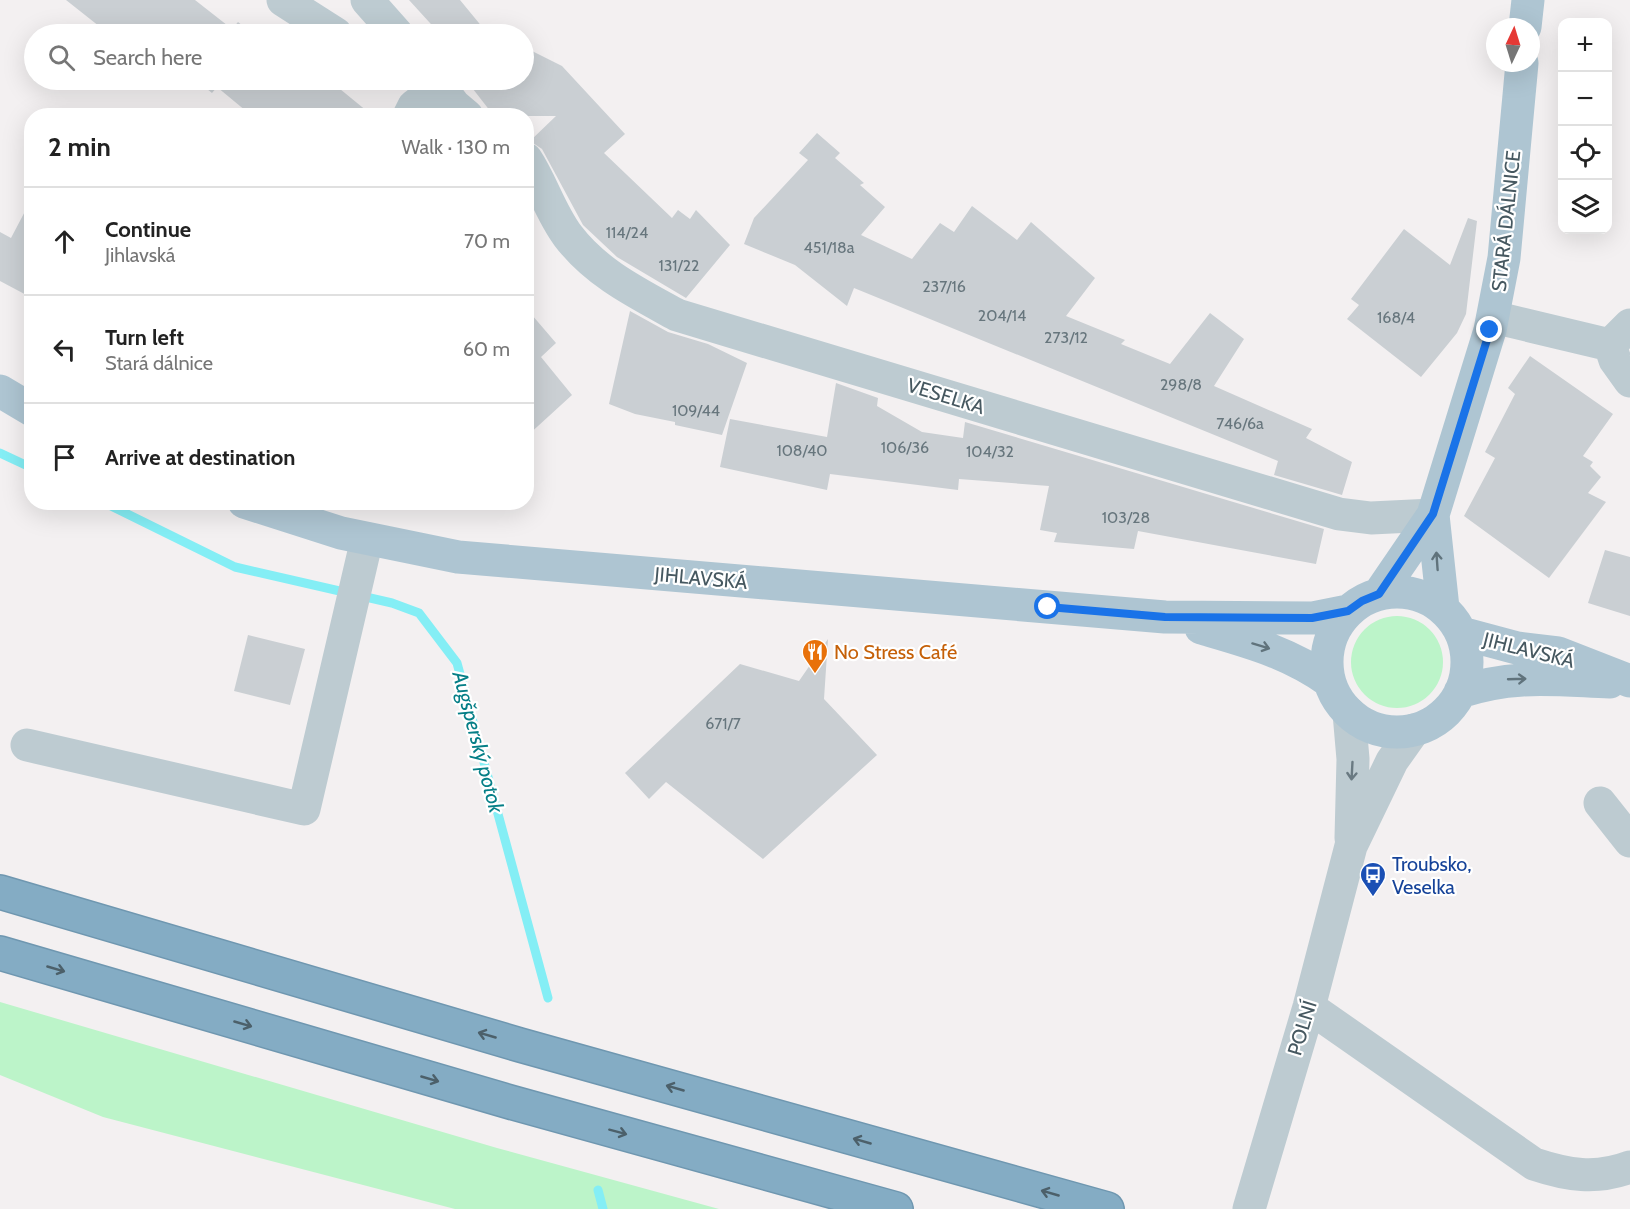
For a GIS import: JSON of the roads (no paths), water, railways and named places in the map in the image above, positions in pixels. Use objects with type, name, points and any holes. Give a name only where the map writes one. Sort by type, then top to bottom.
[{"type":"highway","points":[[0,892],[531,1048],[1107,1209]]},
{"type":"highway","points":[[0,953],[510,1102],[896,1209]]},
{"type":"main road","points":[[1527,18],[1528,0]]},
{"type":"main road","name":"STARÁ DÁLNICE","points":[[1379,594],[1433,514],[1493,317],[1504,258],[1521,72]]},
{"type":"main road","points":[[0,391],[24,405]]},
{"type":"main road","name":"JIHLAVSKÁ","points":[[267,510],[367,539],[458,557],[1165,617],[1312,618],[1348,611]]},
{"type":"main road","name":"STARÁ DÁLNICE","points":[[1433,514],[1452,620]]},
{"type":"main road","name":"JIHLAVSKÁ","points":[[1452,620],[1467,652],[1467,672],[1460,692],[1449,710],[1433,722],[1414,730],[1391,732],[1368,726],[1349,713],[1337,699],[1329,681],[1326,662],[1329,643],[1336,626],[1348,611],[1362,601],[1379,594],[1402,592],[1424,597],[1452,620],[1517,648],[1558,653],[1630,682]]},
{"type":"main road","name":"JIHLAVSKÁ","points":[[1165,617],[1279,651],[1307,665],[1329,681]]},
{"type":"main road","name":"JIHLAVSKÁ","points":[[1460,692],[1486,683],[1516,679],[1630,682]]},
{"type":"street","points":[[283,0],[320,24]]},
{"type":"street","points":[[367,0],[388,24]]},
{"type":"street","points":[[413,108],[430,90]]},
{"type":"street","points":[[442,90],[458,108]]},
{"type":"street","name":"VESELKA","points":[[534,176],[543,196],[569,237],[611,279],[677,315],[1339,514],[1371,518],[1433,514]]},
{"type":"street","points":[[1493,317],[1620,335],[1615,360],[1630,381]]},
{"type":"street","points":[[27,745],[304,809],[367,539]]},
{"type":"street","name":"POLNÍ","points":[[1349,713],[1353,759],[1352,846]]},
{"type":"street","name":"POLNÍ","points":[[1249,1209],[1309,1007],[1352,846],[1392,761],[1414,730]]},
{"type":"street","points":[[1599,803],[1630,841]]},
{"type":"street","points":[[1309,1007],[1534,1164],[1588,1177],[1630,1167]]},
{"type":"waterway","name":"Augšperský potok","points":[[0,453],[24,464]]},
{"type":"waterway","name":"Augšperský potok","points":[[119,510],[235,567],[392,603],[419,613],[457,663],[548,998]]},
{"type":"waterway","name":"Augšperský potok","points":[[598,1190],[603,1209]]},
{"type":"place","name":"No Stress Café","points":[[815,675]]},
{"type":"place","name":"Troubsko, Veselka","points":[[1373,898]]}]
